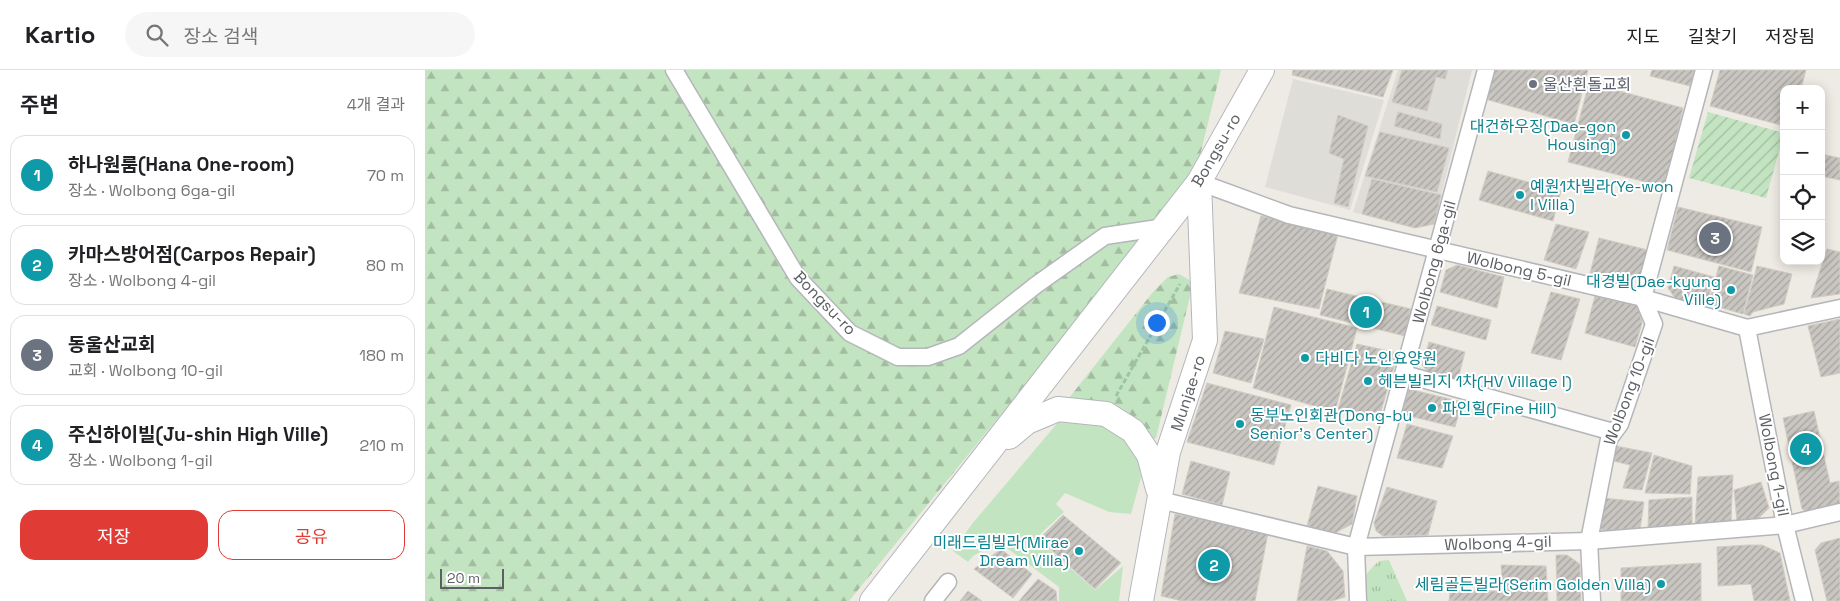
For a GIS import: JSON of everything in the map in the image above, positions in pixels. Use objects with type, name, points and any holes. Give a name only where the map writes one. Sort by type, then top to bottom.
[{"type":"street","name":"Bongsu-ro","points":[[674,70],[797,278],[849,333],[898,357],[928,357],[959,346],[1036,285],[1105,236],[1165,227]]},
{"type":"street","name":"Bongsu-ro","points":[[871,601],[1199,182],[1262,70]]},
{"type":"street","name":"Wolbong 6ga-gil","points":[[1358,601],[1357,547],[1486,70]]},
{"type":"street","points":[[1643,298],[1704,70]]},
{"type":"street","name":"Wolbong 5-gil","points":[[1199,182],[1289,216],[1643,298],[1747,328],[1840,309]]},
{"type":"street","name":"Munjae-ro","points":[[1141,601],[1168,452],[1205,340],[1199,182]]},
{"type":"street","name":"Wolbong 10-gil","points":[[1592,601],[1589,540],[1609,439],[1620,424],[1654,324],[1643,298]]},
{"type":"street","name":"Wolbong 1-gil","points":[[1747,328],[1785,525],[1804,601]]},
{"type":"street","points":[[1404,374],[1613,432]]},
{"type":"street","points":[[982,459],[1027,422],[1058,409],[1106,414],[1133,431],[1149,455],[1160,500]]},
{"type":"street","name":"Wolbong 4-gil","points":[[1160,500],[1357,547],[1589,540],[1785,525],[1840,512]]},
{"type":"street","points":[[933,601],[948,582]]},
{"type":"path","points":[[1106,414],[1183,280]]},
{"type":"shaded area","points":[[1398,70],[1472,70],[1434,224],[1415,228],[1353,212]]},
{"type":"shaded area","points":[[1293,79],[1384,100],[1350,210],[1265,187]]},
{"type":"green space","points":[[425,70],[1221,70],[1195,176],[849,601],[425,601]]},
{"type":"green space","points":[[1708,112],[1780,132],[1780,147],[1766,198],[1689,178]]},
{"type":"green space","points":[[1179,274],[1191,281],[1191,292],[1156,438],[1152,440],[1065,403],[1153,292],[1168,277]]},
{"type":"green space","points":[[1060,420],[1094,420],[1126,433],[1138,450],[1141,478],[1131,514],[1109,512],[1065,493],[1056,504],[1064,512],[1036,538],[1095,590],[1123,566],[1119,601],[1059,601],[1059,587],[999,542],[973,556],[968,562],[953,551],[972,524]]},
{"type":"green space","points":[[1389,560],[1407,601],[1364,601],[1364,582],[1369,571],[1379,561]]},
{"type":"building","points":[[1293,70],[1393,70],[1383,97],[1292,75]]},
{"type":"building","points":[[1402,70],[1448,70],[1445,79],[1436,77],[1427,111],[1392,102]]},
{"type":"building","name":"울산흰돌교회","points":[[1485,70],[1588,70],[1574,124],[1478,97]]},
{"type":"building","points":[[1652,70],[1695,70],[1690,86],[1650,76]]},
{"type":"building","points":[[1720,70],[1806,70],[1802,85],[1780,85],[1780,125],[1710,106]]},
{"type":"building","name":"대건하우징(Dae-gon Housing)","points":[[1589,83],[1683,108],[1665,187],[1568,162]]},
{"type":"building","points":[[1398,112],[1442,124],[1440,139],[1394,126]]},
{"type":"building","points":[[1338,115],[1368,126],[1348,207],[1334,203],[1344,159],[1329,153]]},
{"type":"building","points":[[1380,132],[1449,148],[1437,192],[1365,176]]},
{"type":"building","points":[[1825,155],[1840,158],[1840,180],[1825,177]]},
{"type":"building","name":"예원1차빌라(Ye-won I Villa)","points":[[1488,171],[1561,191],[1553,221],[1479,200]]},
{"type":"building","points":[[1372,179],[1441,195],[1434,224],[1415,228],[1362,214]]},
{"type":"building","points":[[1678,207],[1762,227],[1751,272],[1667,250]]},
{"type":"building","points":[[1261,216],[1338,234],[1319,309],[1239,293]]},
{"type":"building","points":[[1556,224],[1589,232],[1576,269],[1544,260]]},
{"type":"building","points":[[1599,238],[1648,250],[1642,274],[1625,283],[1590,273]]},
{"type":"building","points":[[1827,249],[1840,252],[1840,294],[1811,298],[1822,265],[1825,265]]},
{"type":"building","points":[[1457,265],[1504,277],[1497,308],[1440,292],[1446,270]]},
{"type":"building","points":[[1674,266],[1714,277],[1706,306],[1675,298],[1668,288]]},
{"type":"building","name":"대경빌(Dae-kyung Ville)","points":[[1719,266],[1753,275],[1743,314],[1708,304]]},
{"type":"building","points":[[1757,266],[1792,274],[1784,304],[1753,312],[1750,316],[1744,314]]},
{"type":"building","points":[[1327,289],[1411,309],[1405,336],[1320,315]]},
{"type":"building","points":[[1551,292],[1580,299],[1561,360],[1531,353]]},
{"type":"building","points":[[1595,296],[1638,306],[1642,323],[1635,347],[1585,333]]},
{"type":"building","points":[[1437,306],[1491,320],[1486,340],[1431,325]]},
{"type":"building","name":"다비다 노인요양원","points":[[1274,307],[1357,328],[1335,412],[1253,388]]},
{"type":"building","points":[[1840,319],[1840,373],[1821,377],[1808,326]]},
{"type":"building","points":[[1225,331],[1264,339],[1251,383],[1213,373]]},
{"type":"building","points":[[1429,342],[1465,352],[1457,383],[1431,375],[1422,365]]},
{"type":"building","name":"헤븐빌리지 1차(HV Village I)","points":[[1357,344],[1398,353],[1379,418],[1338,409]]},
{"type":"building","name":"동부노인회관(Dong-bu Senior's Center)","points":[[1207,383],[1291,405],[1274,465],[1187,442]]},
{"type":"building","name":"파인힐(Fine Hill)","points":[[1409,389],[1462,402],[1455,427],[1401,414]]},
{"type":"building","points":[[1814,411],[1830,483],[1839,481],[1840,508],[1811,515],[1802,509],[1783,418]]},
{"type":"building","points":[[1407,424],[1453,436],[1442,468],[1397,458]]},
{"type":"building","points":[[1616,446],[1652,453],[1642,490],[1623,488],[1630,465],[1609,460]]},
{"type":"building","points":[[1654,455],[1692,466],[1690,494],[1645,493]]},
{"type":"building","points":[[1191,461],[1230,472],[1222,505],[1182,494]]},
{"type":"building","points":[[1733,475],[1731,522],[1695,524],[1698,477]]},
{"type":"building","points":[[1761,482],[1769,508],[1757,520],[1737,522],[1734,490]]},
{"type":"building","points":[[1318,486],[1357,496],[1352,524],[1335,533],[1307,526]]},
{"type":"building","points":[[1387,487],[1437,501],[1428,535],[1383,536],[1376,531],[1374,523]]},
{"type":"building","points":[[1692,497],[1692,526],[1648,528],[1649,500]]},
{"type":"building","points":[[1602,498],[1644,502],[1640,530],[1605,533],[1598,525]]},
{"type":"building","points":[[1175,514],[1268,533],[1255,601],[1182,601],[1161,596]]},
{"type":"building","name":"미래드림빌라(Mirae Dream Villa)","points":[[1063,515],[1121,563],[1095,589],[1039,539]]},
{"type":"building","points":[[1840,538],[1840,601],[1827,601],[1815,550],[1821,543]]},
{"type":"building","points":[[1762,545],[1780,553],[1790,601],[1754,601],[1751,584],[1718,586],[1717,547]]},
{"type":"building","points":[[1307,546],[1327,551],[1343,571],[1345,597],[1332,601],[1297,601]]},
{"type":"building","points":[[1001,549],[1032,574],[1013,598],[974,569]]},
{"type":"building","points":[[1556,555],[1567,555],[1580,564],[1581,601],[1557,601]]},
{"type":"building","name":"세림골든빌라(Serim Golden Villa)","points":[[1701,563],[1701,601],[1621,601],[1621,568]]},
{"type":"building","points":[[1501,565],[1546,566],[1548,601],[1449,601],[1450,591],[1503,591]]},
{"type":"building","points":[[1038,579],[1056,591],[1057,601],[1019,601]]},
{"type":"building","points":[[968,591],[982,601],[960,601]]},
{"type":"place","name":"울산흰돌교회","points":[[1533,84]]},
{"type":"place","name":"대건하우징(Dae-gon Housing)","points":[[1626,135]]},
{"type":"place","name":"예원1차빌라(Ye-won I Villa)","points":[[1520,195]]},
{"type":"place","name":"동울산교회","points":[[1715,238]]},
{"type":"place","name":"대경빌(Dae-kyung Ville)","points":[[1731,290]]},
{"type":"place","name":"하나원룸(Hana One-room)","points":[[1366,312]]},
{"type":"place","name":"다비다 노인요양원","points":[[1305,358]]},
{"type":"place","name":"헤븐빌리지 1차(HV Village I)","points":[[1368,381]]},
{"type":"place","name":"파인힐(Fine Hill)","points":[[1432,408]]},
{"type":"place","name":"동부노인회관(Dong-bu Senior's Center)","points":[[1240,424]]},
{"type":"place","name":"주신하이빌(Ju-shin High Ville)","points":[[1806,449]]},
{"type":"place","name":"미래드림빌라(Mirae Dream Villa)","points":[[1079,551]]},
{"type":"place","name":"카마스방어점(Carpos Repair)","points":[[1214,565]]},
{"type":"place","name":"세림골든빌라(Serim Golden Villa)","points":[[1661,584]]}]
